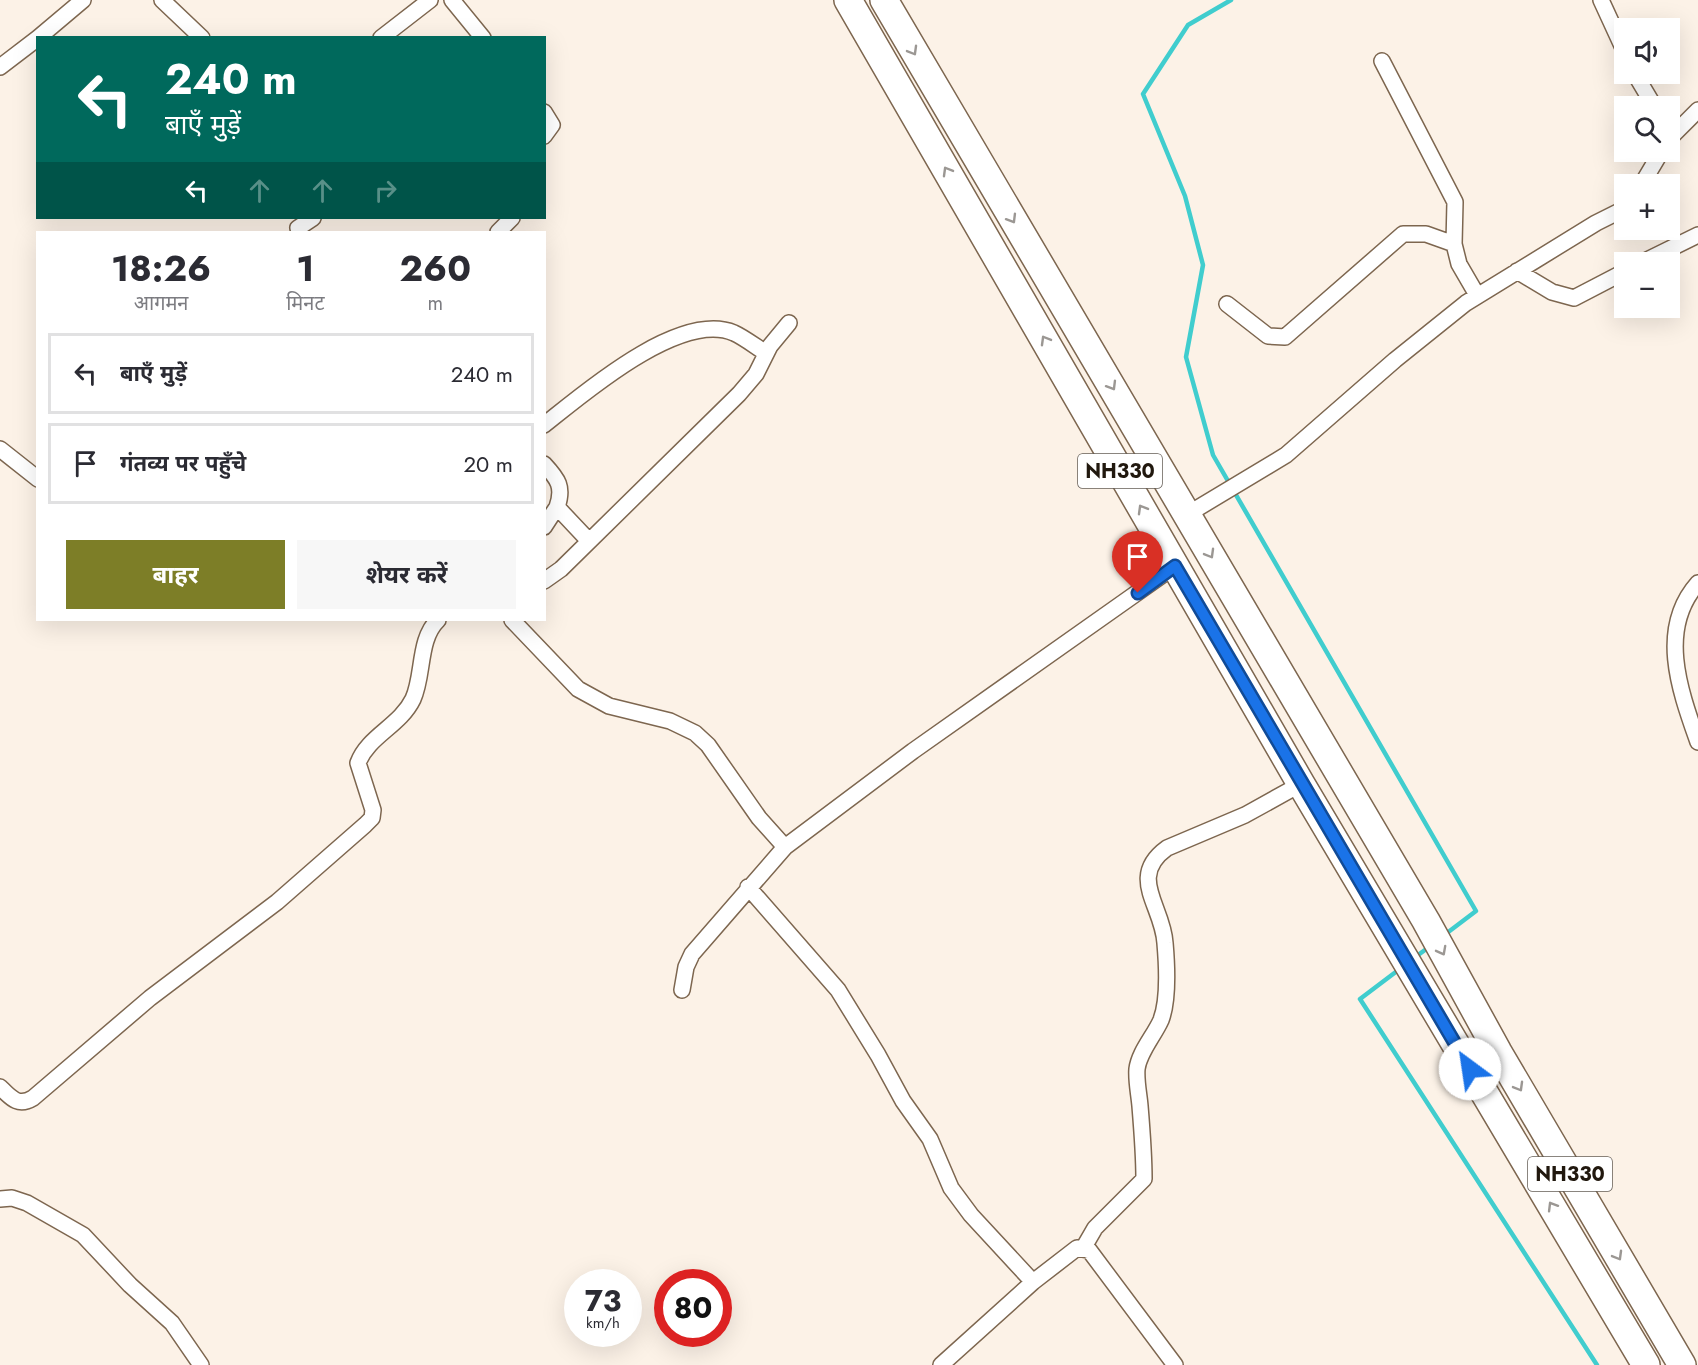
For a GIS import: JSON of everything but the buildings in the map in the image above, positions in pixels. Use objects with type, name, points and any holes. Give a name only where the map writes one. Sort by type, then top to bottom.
[{"type":"highway","name":"NH330","points":[[849,0],[1301,784],[1646,1365]]},
{"type":"highway","name":"NH330","points":[[884,0],[1426,921],[1459,982],[1682,1365]]},
{"type":"street","points":[[40,36],[83,0]]},
{"type":"street","points":[[162,0],[200,36]]},
{"type":"street","points":[[384,36],[430,0]]},
{"type":"street","points":[[452,0],[481,36]]},
{"type":"street","points":[[1601,0],[1614,28]]},
{"type":"street","points":[[0,67],[36,40]]},
{"type":"street","points":[[1382,61],[1455,202],[1454,244],[1459,264],[1477,296]]},
{"type":"street","points":[[1680,125],[1698,110]]},
{"type":"street","points":[[546,115],[552,125],[546,133]]},
{"type":"street","points":[[1188,514],[1226,489],[1286,455],[1395,360],[1477,296],[1614,215]]},
{"type":"street","points":[[296,226],[311,219]]},
{"type":"street","points":[[499,231],[511,219]]},
{"type":"street","points":[[1227,304],[1268,336],[1285,337],[1403,234],[1426,234],[1454,244]]},
{"type":"street","points":[[1664,252],[1698,236]]},
{"type":"street","points":[[1517,271],[1552,292],[1574,298],[1614,277]]},
{"type":"street","points":[[546,578],[590,541],[739,394],[756,374],[766,353],[789,323]]},
{"type":"street","points":[[546,423],[634,357],[685,335],[707,331],[734,333],[766,353]]},
{"type":"street","points":[[0,449],[36,477]]},
{"type":"street","points":[[546,466],[560,483],[561,490],[557,507],[546,524]]},
{"type":"street","points":[[557,507],[590,541]]},
{"type":"street","points":[[682,990],[686,967],[692,954],[785,847],[912,751],[1175,566]]},
{"type":"street","points":[[1698,583],[1680,610],[1675,635],[1681,693],[1698,742]]},
{"type":"street","points":[[0,1087],[17,1102],[25,1103],[33,1098],[150,998],[277,902],[372,818],[373,810],[358,763],[366,748],[397,720],[412,701],[429,633],[435,621]]},
{"type":"street","points":[[513,621],[578,689],[609,706],[670,721],[695,733],[708,745],[759,818],[785,847]]},
{"type":"street","points":[[941,1365],[1033,1282],[1070,1252],[1084,1247],[1095,1228],[1144,1179],[1137,1068],[1161,1019],[1164,1006],[1165,941],[1147,877],[1157,855],[1167,848],[1245,815],[1301,784]]},
{"type":"street","points":[[748,887],[838,990],[878,1054],[903,1101],[930,1139],[951,1188],[971,1215],[1033,1282]]},
{"type":"street","points":[[0,1199],[12,1198],[27,1203],[82,1235],[130,1285],[172,1323],[201,1365]]},
{"type":"street","points":[[1084,1247],[1089,1250],[1174,1365]]},
{"type":"waterway","points":[[1231,0],[1188,25],[1143,94],[1185,196],[1203,265],[1186,357],[1213,455],[1476,911],[1443,936]]},
{"type":"waterway","points":[[1414,958],[1429,947]]},
{"type":"waterway","points":[[1401,968],[1360,999],[1597,1365]]},
{"type":"route","points":[[1138,593],[1175,566],[1470,1069]]}]
